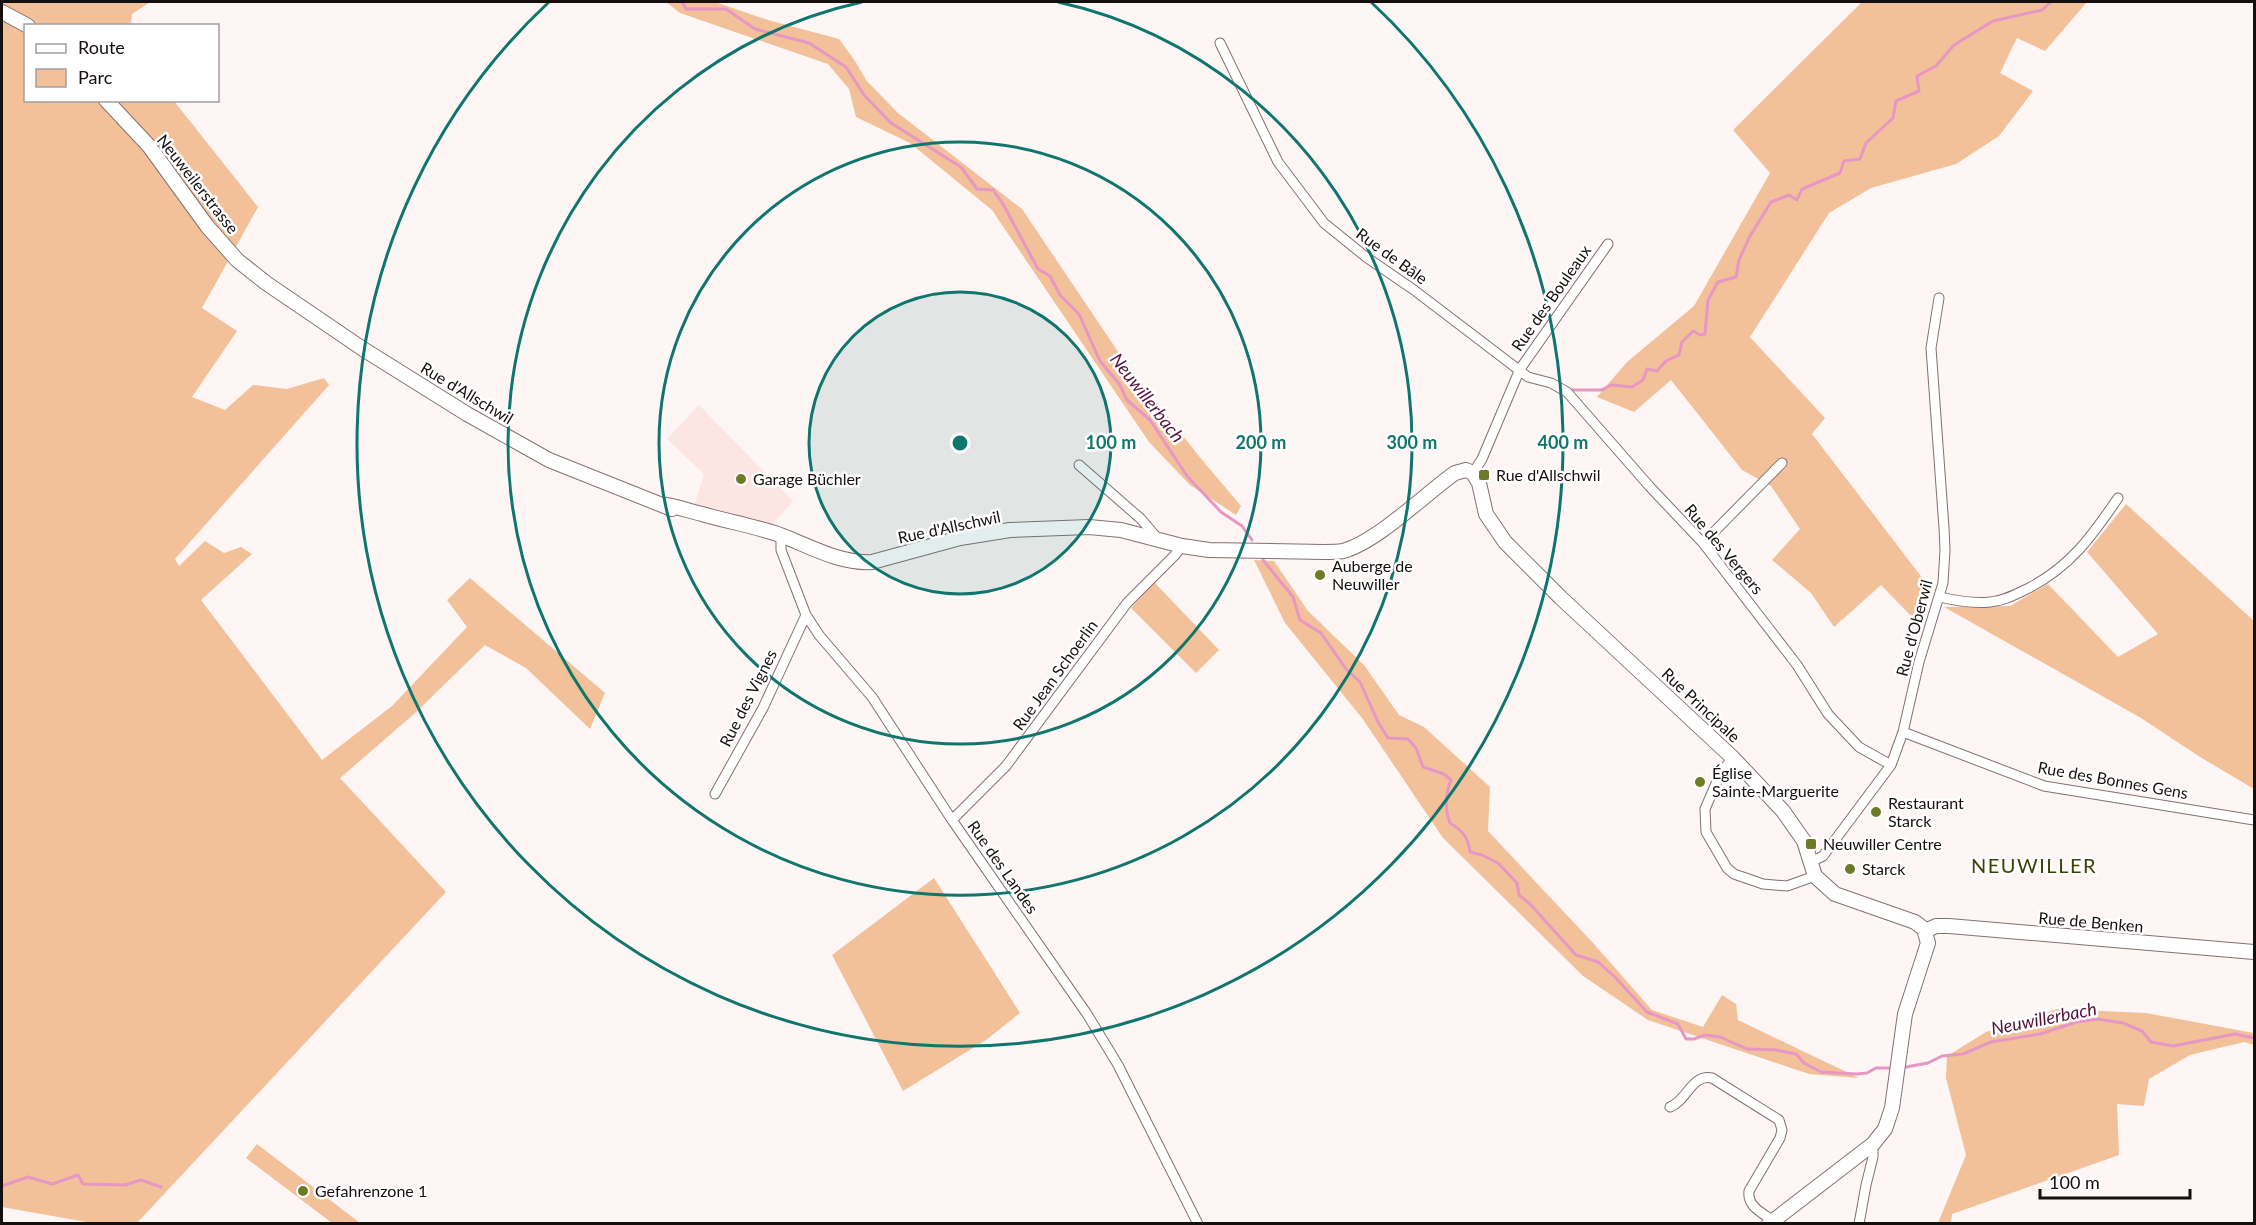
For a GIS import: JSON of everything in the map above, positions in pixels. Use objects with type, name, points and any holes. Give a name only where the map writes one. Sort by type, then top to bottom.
[{"type":"street","points":[[2,12],[24,24]]},
{"type":"street","name":"Rue de Bâle","points":[[1220,43],[1278,162],[1324,223],[1366,257],[1520,369]]},
{"type":"street","name":"Neuweilerstrasse","points":[[108,102],[149,147],[207,226],[237,260],[266,283]]},
{"type":"street","name":"Rue des Bouleaux","points":[[1520,369],[1608,244]]},
{"type":"street","name":"Rue d'Allschwil","points":[[266,283],[363,349],[467,414],[549,460],[666,505],[686,508],[699,514],[781,535],[834,556],[862,562],[872,562],[960,538],[1010,530],[1089,527],[1121,530],[1182,546],[1209,550],[1341,551],[1354,547],[1377,534],[1455,472],[1466,470],[1473,473]]},
{"type":"street","name":"Rue d'Oberwil","points":[[1813,869],[1891,765],[1903,732],[1919,662],[1940,597],[1945,550],[1931,348],[1939,298]]},
{"type":"street","points":[[1473,473],[1482,459],[1520,369]]},
{"type":"street","name":"Rue des Vergers","points":[[1520,369],[1528,377],[1551,383],[1567,392],[1650,487],[1703,543],[1797,665],[1828,714],[1858,747],[1891,765]]},
{"type":"street","points":[[1703,543],[1782,463]]},
{"type":"street","points":[[1079,465],[1141,519],[1158,539]]},
{"type":"street","name":"Rue Principale","points":[[1473,473],[1479,483],[1486,514],[1505,542],[1733,758],[1783,812],[1804,841],[1813,869],[1835,894],[1915,922],[1925,931]]},
{"type":"street","points":[[1940,597],[1966,602],[1990,602],[2013,596],[2035,585],[2073,557],[2118,498]]},
{"type":"street","name":"Rue des Landes","points":[[781,535],[781,550],[806,615],[819,635],[872,697],[952,820],[1087,1014],[1118,1065],[1198,1224]]},
{"type":"street","name":"Rue Jean Schoerlin","points":[[952,820],[1006,766],[1127,603],[1182,546]]},
{"type":"street","name":"Rue des Vignes","points":[[715,794],[763,708],[806,615]]},
{"type":"street","name":"Rue des Bonnes Gens","points":[[1903,732],[2044,786],[2254,820]]},
{"type":"street","points":[[1733,758],[1721,772],[1705,808],[1706,832],[1727,868],[1734,874],[1763,884],[1787,885],[1813,869]]},
{"type":"street","name":"Rue de Benken","points":[[1925,931],[1936,926],[1949,926],[2254,952]]},
{"type":"street","points":[[1670,1107],[1676,1105],[1699,1079],[1706,1077],[1712,1078],[1779,1120],[1782,1130],[1780,1138],[1749,1191],[1748,1198],[1752,1205],[1771,1222],[1873,1144],[1885,1129],[1892,1108],[1905,1014],[1927,946],[1928,939],[1925,931]]},
{"type":"street","points":[[1859,1224],[1873,1156],[1873,1144]]},
{"type":"shaded area","points":[[699,405],[793,501],[761,538],[691,516],[704,474],[667,439]]},
{"type":"green space","points":[[2,2],[150,2],[132,14],[131,24],[24,24],[24,102],[175,102],[258,207],[202,308],[237,331],[192,397],[225,410],[253,385],[287,389],[324,378],[329,385],[175,559],[179,566],[205,541],[224,553],[241,547],[252,554],[201,600],[322,760],[392,706],[467,627],[447,600],[470,578],[605,693],[590,729],[526,668],[485,645],[414,714],[340,778],[446,892],[137,1223],[92,1223],[2,1207]]},
{"type":"green space","points":[[666,2],[715,2],[768,20],[839,39],[866,80],[898,113],[1022,209],[1125,362],[1241,506],[1236,515],[1190,485],[1149,442],[992,210],[910,143],[856,117],[849,89],[828,64],[680,13]]},
{"type":"green space","points":[[1862,2],[2087,2],[2045,51],[2017,38],[2000,73],[2033,91],[1999,136],[1956,164],[1871,188],[1829,213],[1750,337],[1825,418],[1812,434],[1930,588],[1919,624],[1881,585],[1834,627],[1811,593],[1772,560],[1800,529],[1771,486],[1742,470],[1671,380],[1634,412],[1597,397],[1627,362],[1694,306],[1770,173],[1733,130]]},
{"type":"green space","points":[[2126,504],[2254,621],[2254,789],[2141,718],[1944,607],[2010,606],[2048,584],[2118,657],[2158,634],[2087,552]]},
{"type":"green space","points":[[1254,560],[1274,561],[1308,611],[1364,665],[1399,715],[1424,727],[1490,787],[1488,831],[1594,944],[1652,1010],[1703,1027],[1722,995],[1736,1004],[1738,1020],[1859,1078],[1809,1074],[1648,1020],[1583,976],[1443,838],[1362,718],[1285,623]]},
{"type":"green space","points":[[1154,582],[1219,650],[1196,673],[1131,608]]},
{"type":"green space","points":[[934,878],[1020,1013],[986,1040],[903,1091],[832,955]]},
{"type":"green space","points":[[2057,1009],[2146,1013],[2254,1033],[2254,1045],[2244,1042],[2190,1055],[2149,1079],[2144,1106],[2117,1104],[2119,1155],[1952,1214],[1951,1223],[1938,1223],[1966,1155],[1946,1078],[1947,1056],[1986,1032]]},
{"type":"green space","name":"Gefahrenzone 1","points":[[257,1144],[360,1223],[332,1223],[246,1158]]},
{"type":"waterway","name":"Neuwillerbach","points":[[682,2],[686,9],[726,9],[755,29],[809,43],[846,67],[864,95],[891,123],[961,167],[977,189],[993,190],[1038,269],[1050,276],[1060,295],[1079,314],[1100,361],[1120,385],[1127,400],[1150,420],[1187,476],[1221,512],[1242,526],[1252,540]]},
{"type":"waterway","points":[[1572,390],[1602,390],[1611,385],[1632,387],[1643,380],[1647,369],[1657,371],[1666,361],[1679,355],[1682,342],[1693,331],[1700,335],[1705,334],[1708,300],[1718,282],[1736,277],[1739,260],[1750,236],[1771,202],[1789,195],[1797,200],[1802,189],[1840,173],[1844,161],[1860,159],[1866,143],[1893,118],[1896,101],[1919,91],[1917,76],[1936,66],[1954,45],[1993,21],[2042,10],[2051,2]]},
{"type":"waterway","name":"Neuwillerbach","points":[[1263,560],[1293,597],[1300,620],[1321,633],[1346,669],[1360,682],[1388,738],[1408,739],[1416,748],[1423,767],[1444,774],[1451,780],[1446,802],[1448,817],[1450,823],[1464,835],[1470,852],[1498,863],[1517,883],[1519,895],[1531,905],[1576,955],[1598,962],[1647,1012],[1678,1024],[1686,1039],[1705,1035],[1720,1037],[1747,1049],[1776,1050],[1796,1054],[1804,1063],[1821,1072],[1857,1074],[1867,1073],[1876,1068],[1889,1068]]},
{"type":"waterway","name":"Neuwillerbach","points":[[1906,1067],[1928,1063],[1942,1056],[1963,1054],[1991,1042],[2040,1034],[2077,1022],[2097,1019],[2123,1023],[2142,1031],[2151,1042],[2173,1046],[2235,1034],[2254,1038]]},
{"type":"waterway","points":[[2,1186],[28,1177],[52,1184],[78,1175],[83,1184],[125,1185],[141,1180],[161,1187]]},
{"type":"place","name":"Rue d'Allschwil","points":[[1484,475]]},
{"type":"place","name":"Garage Büchler","points":[[741,479]]},
{"type":"place","name":"Auberge de Neuwiller","points":[[1320,575]]},
{"type":"place","name":"Église Sainte-Marguerite","points":[[1700,782]]},
{"type":"place","name":"Restaurant Starck","points":[[1876,812]]},
{"type":"place","name":"Neuwiller Centre","points":[[1811,844]]},
{"type":"place","name":"Starck","points":[[1850,869]]},
{"type":"place","name":"Gefahrenzone 1","points":[[303,1191]]},
{"type":"district","name":"NEUWILLER","points":[[2034,866]]}]
